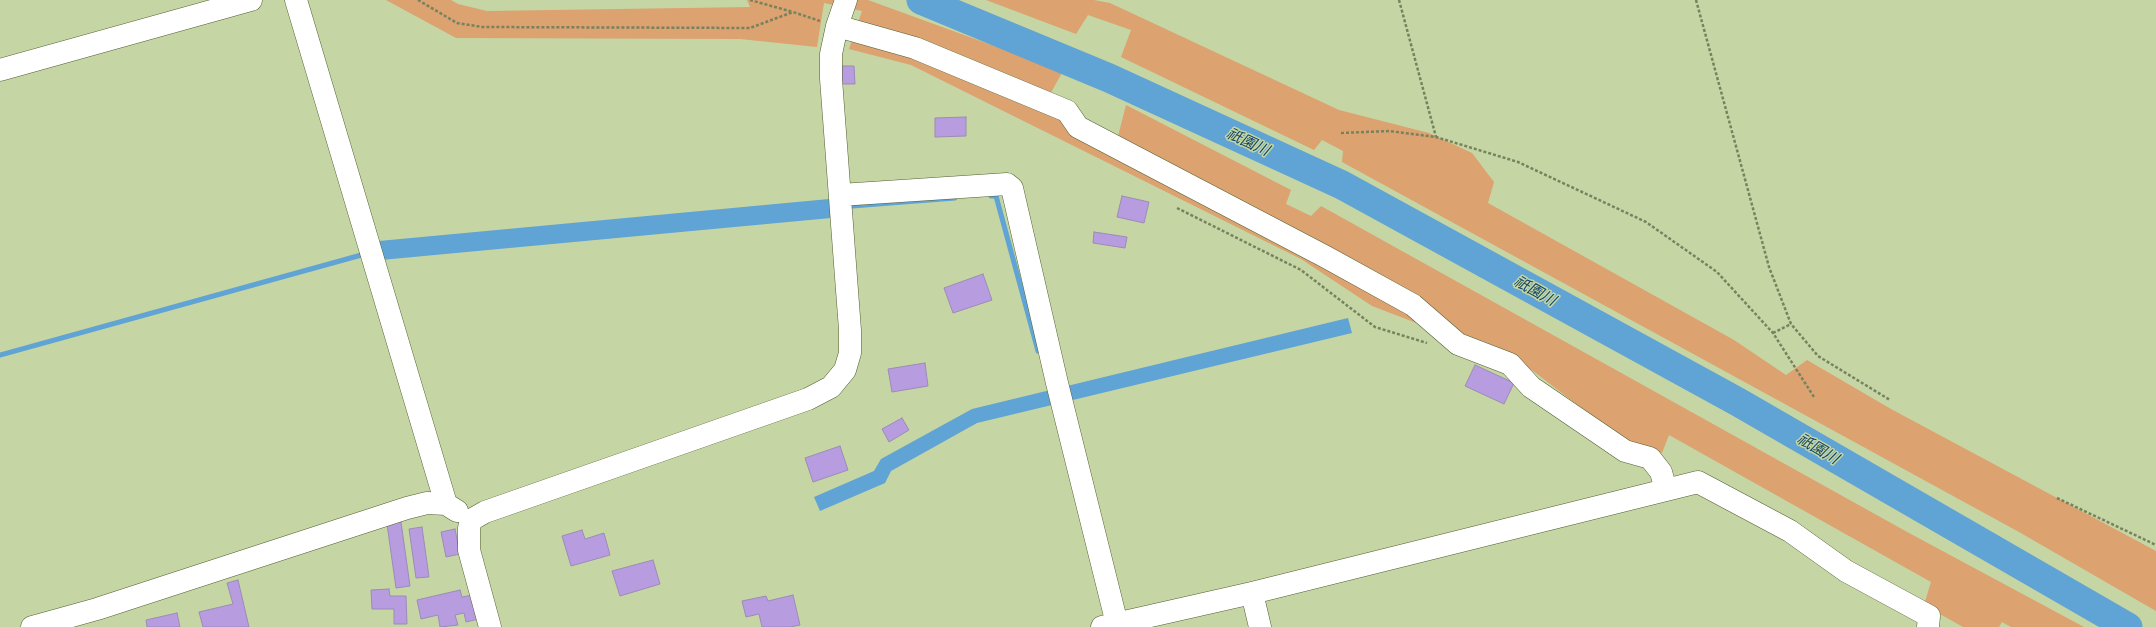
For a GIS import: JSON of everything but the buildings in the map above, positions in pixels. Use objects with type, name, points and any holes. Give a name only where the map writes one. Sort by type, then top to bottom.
[{"type":"street","points":[[0,70],[251,0]]},
{"type":"street","points":[[296,0],[446,504]]},
{"type":"street","points":[[490,627],[469,550],[469,528],[472,520],[485,512],[808,399],[831,387],[845,370],[850,353],[831,79],[831,54],[837,26],[846,0]]},
{"type":"street","points":[[837,26],[915,48],[1067,111],[1078,127],[1326,257],[1413,305],[1458,344],[1510,364],[1531,387],[1625,451],[1650,458],[1661,472],[1666,490]]},
{"type":"street","points":[[840,195],[1007,184],[1012,188],[1064,410],[1110,625],[1252,594],[1698,482],[1790,531],[1846,571],[1929,616],[1928,627]]},
{"type":"street","points":[[32,627],[97,609],[407,508],[427,503],[446,504],[472,520]]},
{"type":"street","points":[[1252,594],[1260,627]]},
{"type":"path","points":[[418,0],[457,22],[482,27],[750,28],[793,12]]},
{"type":"path","points":[[750,0],[837,26]]},
{"type":"path","points":[[1399,0],[1436,137]]},
{"type":"path","points":[[1696,0],[1769,267],[1791,324],[1818,356],[1890,400]]},
{"type":"path","points":[[1341,133],[1389,131],[1436,137],[1518,162],[1646,222],[1717,272],[1773,333],[1814,397]]},
{"type":"path","points":[[1177,208],[1301,270],[1375,327],[1428,343]]},
{"type":"path","points":[[1773,333],[1791,324]]},
{"type":"path","points":[[2056,498],[2156,545]]},
{"type":"shaded area","points":[[386,0],[451,0],[458,4],[487,11],[750,7],[747,0],[868,0],[1063,71],[1044,105],[1114,152],[1126,105],[1291,190],[1286,204],[1311,216],[1321,206],[1909,533],[2084,627],[2011,627],[2002,622],[1999,627],[1963,627],[1924,605],[1931,582],[1669,435],[1662,453],[1631,446],[1524,364],[1372,306],[1301,259],[911,65],[849,49],[862,11],[824,3],[817,47],[740,39],[456,38]]},
{"type":"shaded area","points":[[986,0],[1094,0],[1110,3],[1339,110],[1429,133],[1472,153],[1494,182],[1488,203],[1734,340],[1786,375],[1807,360],[1891,409],[2156,551],[2156,611],[2019,532],[1342,162],[1343,151],[1322,140],[1314,150],[1121,57],[1131,30],[1088,15],[1076,34]]},
{"type":"water","points":[[829,199],[831,218],[381,260],[379,241]]},
{"type":"water","points":[[1348,318],[1352,333],[977,423],[891,471],[885,483],[820,511],[814,497],[874,471],[881,459],[972,409]]},
{"type":"waterway","name":"祇園川","points":[[921,0],[1109,78],[1342,185],[1738,402],[2128,627]]},
{"type":"waterway","points":[[991,196],[996,196],[1038,351]]},
{"type":"waterway","points":[[852,206],[955,198]]},
{"type":"waterway","points":[[0,355],[365,254]]}]
